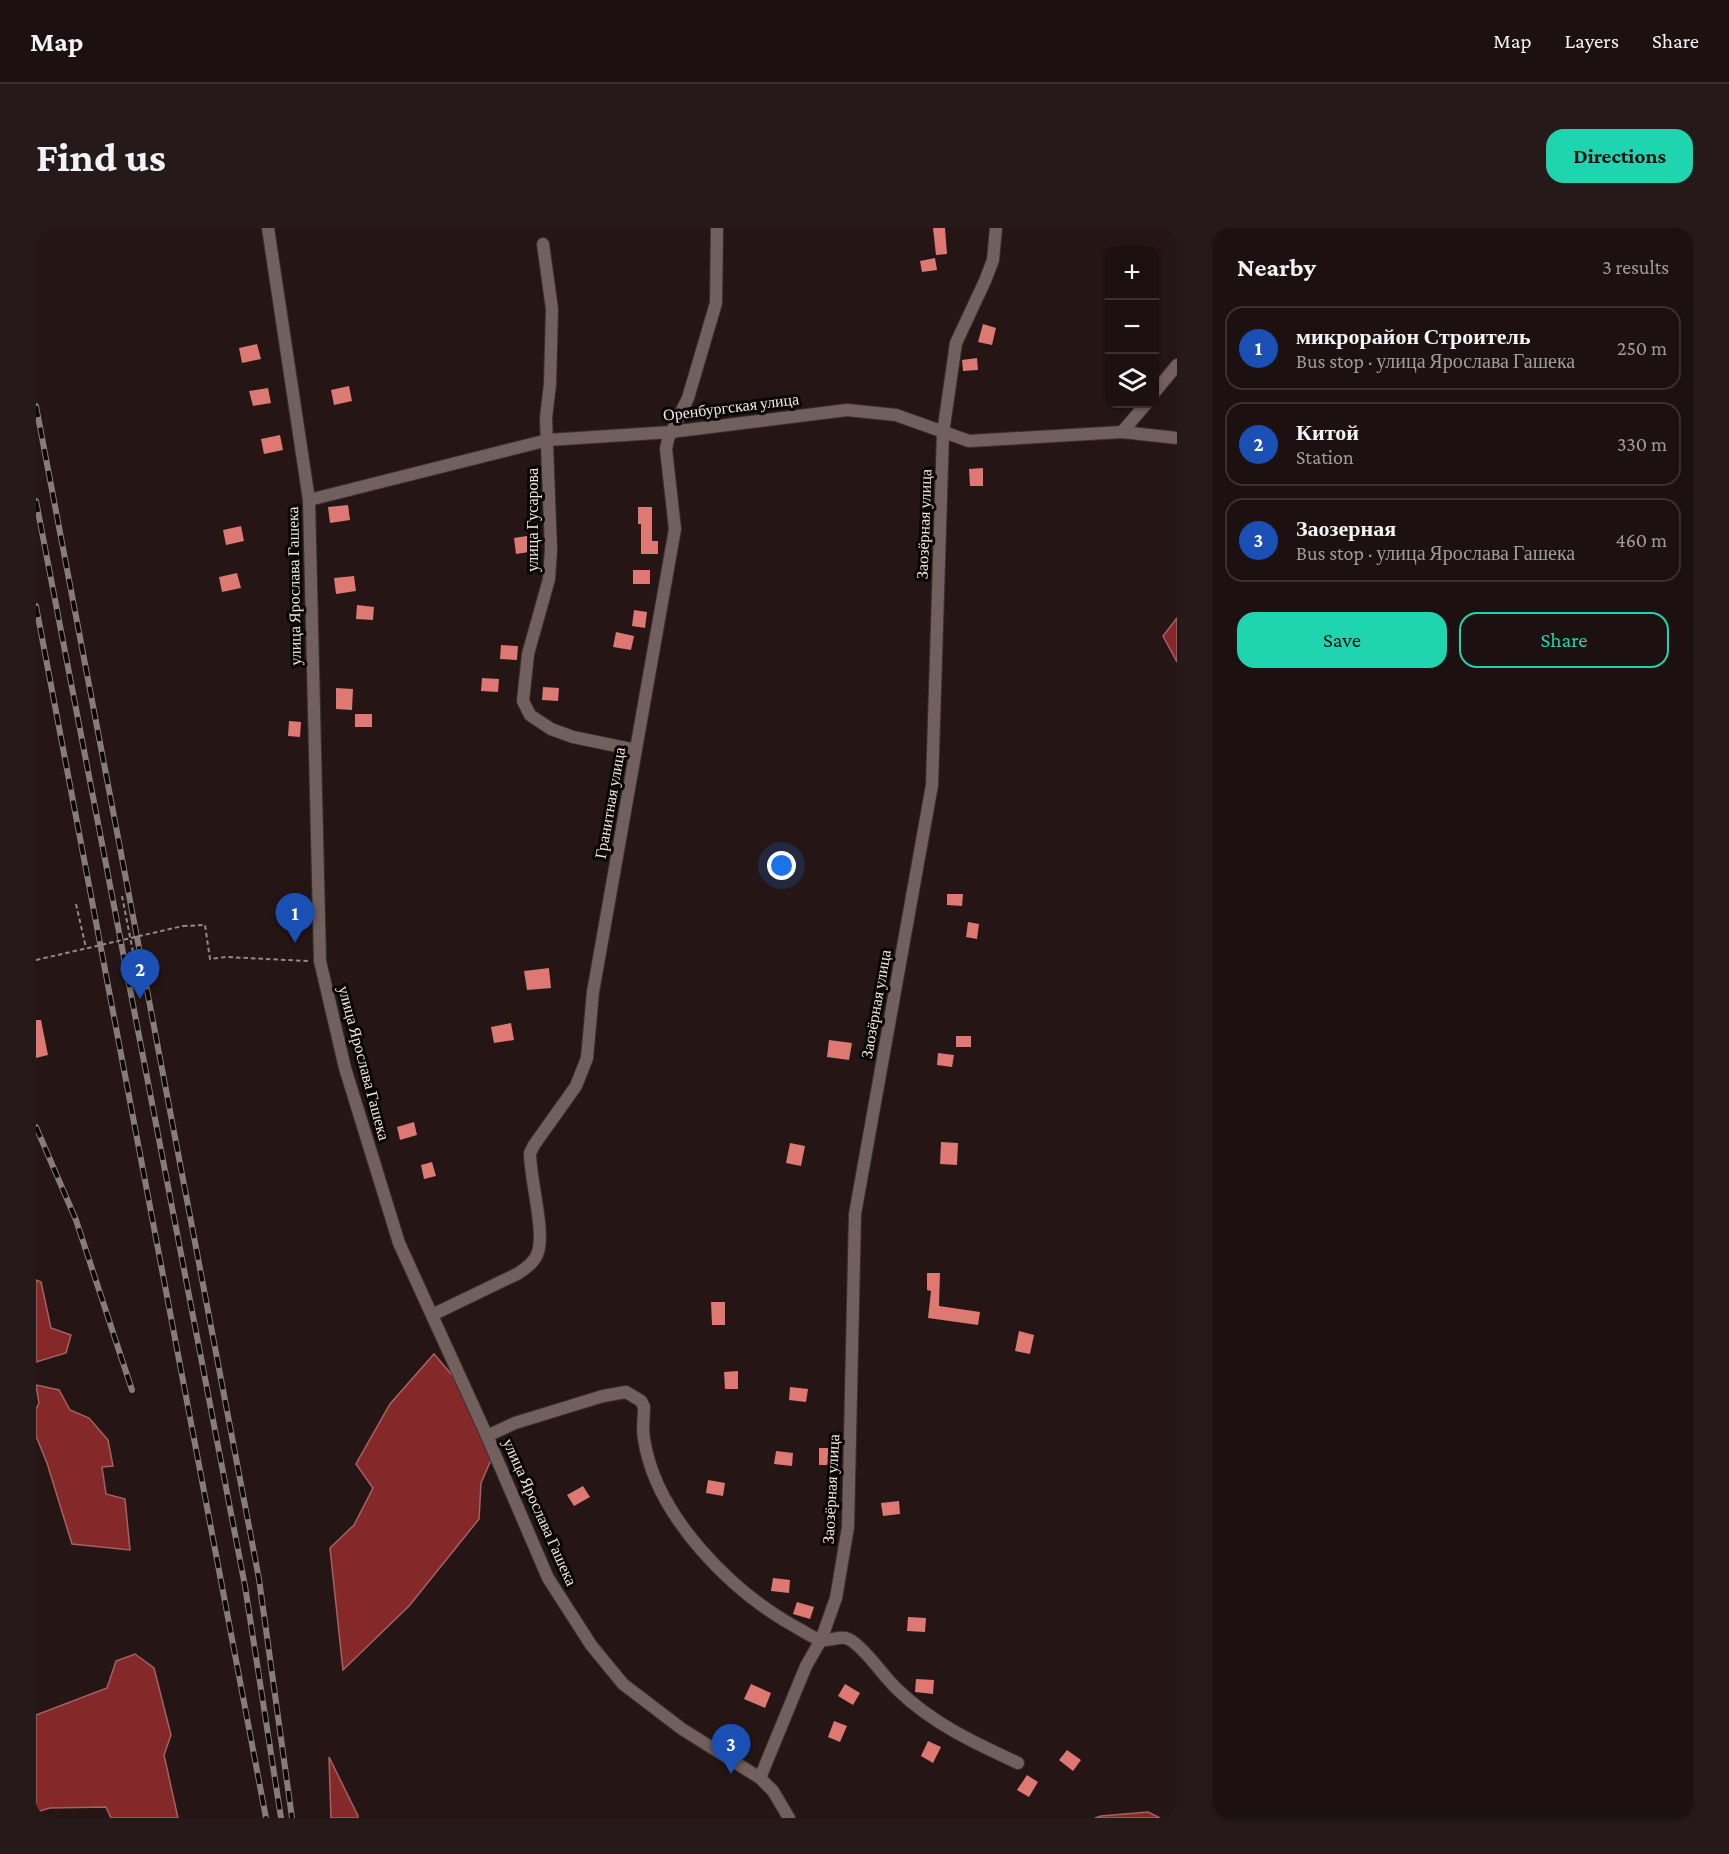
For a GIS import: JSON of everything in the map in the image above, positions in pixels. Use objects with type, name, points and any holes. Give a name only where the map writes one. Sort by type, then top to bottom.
[{"type":"street","name":"улица Ярослава Гашека","points":[[268,228],[309,500],[320,961],[345,1068],[399,1243],[488,1436],[548,1578],[591,1645],[624,1684],[682,1729],[760,1778],[773,1791],[789,1818]]},
{"type":"street","name":"Гранитная улица","points":[[432,1315],[519,1273],[530,1265],[538,1251],[540,1237],[531,1153],[534,1145],[576,1086],[586,1058],[593,992],[675,529],[666,449],[671,432],[688,398],[716,303],[717,228]]},
{"type":"street","name":"Заозёрная улица","points":[[760,1778],[806,1666],[821,1640],[836,1598],[848,1527],[855,1214],[932,785],[943,433],[956,343],[993,260],[996,228]]},
{"type":"street","name":"улица Гусарова","points":[[543,244],[552,309],[550,384],[546,418],[551,538],[549,579],[528,654],[523,701],[530,715],[551,729],[573,737],[636,750]]},
{"type":"street","points":[[1159,388],[1177,365]]},
{"type":"street","points":[[1122,432],[1143,408]]},
{"type":"street","name":"Оренбургская улица","points":[[309,500],[548,440],[671,432],[848,410],[896,415],[969,441],[1122,432],[1177,438]]},
{"type":"street","points":[[488,1436],[515,1423],[603,1396],[626,1392],[634,1396],[644,1407],[643,1437],[651,1468],[663,1496],[676,1517],[735,1584],[778,1617],[821,1640],[838,1637],[849,1639],[898,1690],[929,1717],[966,1739],[1018,1763]]},
{"type":"path","points":[[122,896],[140,988]]},
{"type":"path","points":[[76,904],[86,948]]},
{"type":"path","points":[[36,960],[183,926],[205,925],[210,959],[226,957],[320,961]]},
{"type":"shaded area","points":[[1177,618],[1177,662],[1163,636]]},
{"type":"shaded area","points":[[36,1280],[41,1282],[51,1328],[71,1335],[66,1353],[36,1362]]},
{"type":"shaded area","points":[[434,1354],[457,1381],[491,1460],[481,1483],[479,1519],[409,1606],[343,1670],[330,1548],[354,1525],[373,1488],[356,1464],[390,1404]]},
{"type":"shaded area","points":[[36,1385],[59,1390],[70,1410],[89,1418],[108,1440],[113,1466],[102,1467],[106,1494],[125,1499],[130,1550],[72,1544],[47,1463],[36,1436],[36,1409],[39,1403]]},
{"type":"shaded area","points":[[135,1654],[154,1668],[171,1735],[164,1755],[178,1818],[111,1818],[106,1807],[50,1808],[36,1812],[36,1715],[107,1688],[116,1661]]},
{"type":"shaded area","points":[[329,1757],[358,1816],[358,1818],[331,1818]]},
{"type":"shaded area","points":[[1148,1812],[1160,1818],[1095,1818],[1101,1816]]},
{"type":"building","points":[[933,228],[945,228],[947,254],[936,255]]},
{"type":"building","points":[[935,258],[937,270],[922,272],[920,261]]},
{"type":"building","points":[[983,324],[996,328],[992,345],[978,342]]},
{"type":"building","points":[[257,344],[261,359],[242,363],[239,348]]},
{"type":"building","points":[[977,358],[978,370],[963,371],[962,360]]},
{"type":"building","points":[[349,386],[352,401],[334,405],[331,390]]},
{"type":"building","points":[[268,388],[271,403],[253,406],[249,391]]},
{"type":"building","points":[[280,435],[283,450],[264,454],[261,439]]},
{"type":"building","points":[[983,468],[983,486],[970,486],[969,469]]},
{"type":"building","points":[[348,505],[350,520],[330,523],[328,507]]},
{"type":"building","points":[[638,507],[652,507],[652,541],[658,541],[658,554],[641,554],[641,524],[638,524]]},
{"type":"building","points":[[241,526],[244,541],[226,545],[223,530]]},
{"type":"building","points":[[533,535],[536,551],[516,554],[514,538]]},
{"type":"building","points":[[633,570],[650,570],[650,584],[633,584]]},
{"type":"building","points":[[237,573],[241,588],[222,592],[219,577]]},
{"type":"building","points":[[354,576],[356,591],[336,594],[334,578]]},
{"type":"building","points":[[357,605],[374,607],[373,620],[356,619]]},
{"type":"building","points":[[634,610],[647,612],[645,628],[632,626]]},
{"type":"building","points":[[616,632],[634,636],[631,650],[613,647]]},
{"type":"building","points":[[501,645],[518,646],[517,660],[500,659]]},
{"type":"building","points":[[482,678],[499,679],[498,692],[481,691]]},
{"type":"building","points":[[543,687],[559,688],[558,701],[542,700]]},
{"type":"building","points":[[336,688],[353,689],[352,710],[336,709]]},
{"type":"building","points":[[355,714],[372,714],[372,727],[355,727]]},
{"type":"building","points":[[289,721],[301,722],[300,737],[288,736]]},
{"type":"building","points":[[947,894],[963,894],[962,906],[947,905]]},
{"type":"building","points":[[968,922],[979,924],[977,939],[966,937]]},
{"type":"building","points":[[549,968],[551,988],[527,990],[524,971]]},
{"type":"building","points":[[36,1020],[41,1020],[48,1055],[36,1058]]},
{"type":"building","points":[[511,1023],[514,1040],[494,1043],[491,1027]]},
{"type":"building","points":[[956,1036],[971,1036],[971,1047],[956,1047]]},
{"type":"building","points":[[829,1040],[852,1043],[849,1060],[827,1057]]},
{"type":"building","points":[[938,1053],[954,1055],[952,1067],[937,1065]]},
{"type":"building","points":[[414,1122],[417,1135],[400,1140],[397,1127]]},
{"type":"building","points":[[941,1142],[958,1143],[957,1165],[940,1164]]},
{"type":"building","points":[[790,1143],[805,1146],[801,1166],[786,1163]]},
{"type":"building","points":[[432,1162],[436,1176],[424,1179],[421,1165]]},
{"type":"building","points":[[927,1273],[940,1273],[939,1306],[980,1312],[978,1325],[928,1318],[931,1291],[927,1290]]},
{"type":"building","points":[[711,1302],[725,1302],[725,1325],[712,1325]]},
{"type":"building","points":[[1019,1331],[1034,1335],[1030,1354],[1015,1351]]},
{"type":"building","points":[[738,1371],[738,1389],[725,1389],[724,1372]]},
{"type":"building","points":[[790,1387],[808,1389],[806,1402],[789,1400]]},
{"type":"building","points":[[819,1448],[833,1448],[832,1465],[819,1465]]},
{"type":"building","points":[[776,1451],[793,1453],[792,1466],[774,1464]]},
{"type":"building","points":[[708,1480],[725,1483],[723,1496],[706,1493]]},
{"type":"building","points":[[583,1486],[590,1497],[574,1506],[567,1495]]},
{"type":"building","points":[[899,1501],[900,1514],[883,1516],[881,1503]]},
{"type":"building","points":[[773,1578],[790,1580],[789,1593],[771,1591]]},
{"type":"building","points":[[797,1602],[814,1607],[810,1619],[793,1614]]},
{"type":"building","points":[[908,1617],[926,1618],[925,1632],[907,1631]]},
{"type":"building","points":[[916,1679],[934,1680],[933,1694],[915,1692]]},
{"type":"building","points":[[751,1684],[771,1693],[765,1708],[744,1699]]},
{"type":"building","points":[[845,1684],[860,1693],[853,1705],[838,1696]]},
{"type":"building","points":[[834,1721],[847,1726],[840,1742],[828,1737]]},
{"type":"building","points":[[928,1741],[941,1747],[933,1763],[921,1756]]},
{"type":"building","points":[[1067,1750],[1081,1760],[1073,1771],[1059,1760]]},
{"type":"building","points":[[1027,1775],[1038,1782],[1029,1797],[1017,1790]]},
{"type":"railway","points":[[36,406],[259,1579],[292,1818]]},
{"type":"railway","points":[[36,501],[245,1586],[281,1818]]},
{"type":"railway","points":[[36,606],[266,1818]]},
{"type":"railway","points":[[36,1127],[76,1220],[132,1390]]},
{"type":"place","name":"микрорайон Строитель","points":[[295,943]]},
{"type":"place","name":"Китой","points":[[140,999]]},
{"type":"place","name":"Заозерная","points":[[731,1774]]}]
